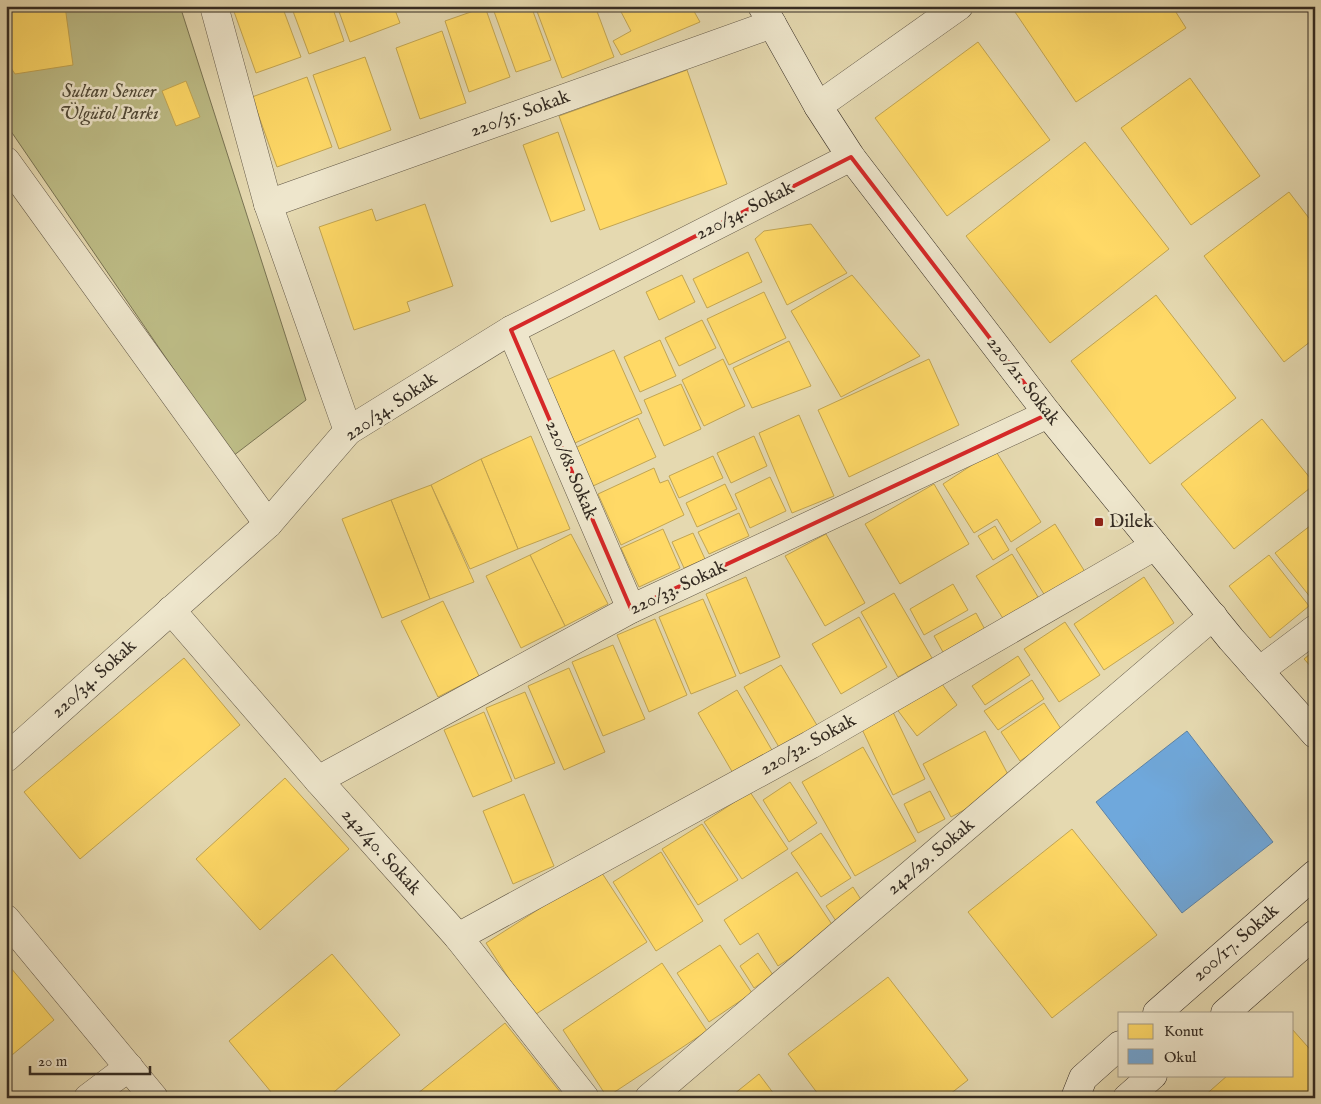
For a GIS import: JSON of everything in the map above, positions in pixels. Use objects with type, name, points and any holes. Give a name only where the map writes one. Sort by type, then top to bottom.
[{"type":"street","points":[[214,6],[268,204],[348,431]]},
{"type":"street","points":[[818,106],[959,6]]},
{"type":"street","name":"220/35. Sokak","points":[[268,204],[767,15]]},
{"type":"street","name":"220/21. Sokak","points":[[767,15],[818,106],[851,157],[1048,414],[1213,616],[1315,734]]},
{"type":"street","name":"220/34. Sokak","points":[[6,758],[268,524],[348,431],[511,330],[851,157]]},
{"type":"street","points":[[6,161],[268,524]]},
{"type":"street","name":"220/68. Sokak","points":[[511,330],[632,609]]},
{"type":"street","name":"220/33. Sokak","points":[[318,780],[632,609],[1048,414]]},
{"type":"street","name":"220/32. Sokak","points":[[458,937],[810,745],[1155,546]]},
{"type":"street","name":"242/40. Sokak","points":[[171,610],[318,780],[458,937],[585,1098]]},
{"type":"street","name":"242/29. Sokak","points":[[649,1098],[1213,616]]},
{"type":"street","points":[[1259,671],[1315,629]]},
{"type":"street","name":"200/17. Sokak","points":[[1158,1012],[1315,874]]},
{"type":"street","points":[[6,919],[154,1098]]},
{"type":"street","points":[[1226,1012],[1315,934]]},
{"type":"street","points":[[1075,1098],[1083,1078],[1118,1047]]},
{"type":"street","points":[[88,1098],[129,1067]]},
{"type":"street","points":[[1127,1098],[1152,1076]]},
{"type":"highlighted area","points":[[851,157],[1048,414],[631,609],[511,330]]},
{"type":"green space","name":"Sultan Sencer Ülgütol Parkı","points":[[6,6],[180,6],[306,400],[233,456],[6,124]]},
{"type":"building: Konut","points":[[6,6],[65,6],[73,65],[15,74],[6,60]]},
{"type":"building: Konut","points":[[232,6],[282,6],[301,57],[256,73]]},
{"type":"building: Konut","points":[[291,6],[332,6],[344,41],[309,54]]},
{"type":"building: Konut","points":[[337,6],[405,6],[395,10],[400,23],[350,42]]},
{"type":"building: Konut","points":[[492,6],[531,6],[551,60],[516,72]]},
{"type":"building: Konut","points":[[535,6],[595,6],[614,57],[562,78]]},
{"type":"building: Konut","points":[[618,6],[691,6],[700,22],[621,55],[613,41],[631,31]]},
{"type":"building: Konut","points":[[1023,6],[1172,6],[1186,28],[1076,102],[1015,12]]},
{"type":"building: Konut","points":[[485,7],[510,77],[469,92],[445,21]]},
{"type":"building: Konut","points":[[442,31],[466,103],[420,119],[396,48]]},
{"type":"building: Konut","points":[[978,42],[1050,140],[947,216],[875,118]]},
{"type":"building: Konut","points":[[365,57],[391,130],[339,149],[313,75]]},
{"type":"building: Konut","points":[[687,70],[727,184],[600,230],[559,116]]},
{"type":"building: Konut","points":[[307,77],[332,147],[277,167],[252,97]]},
{"type":"building: Konut","points":[[1190,78],[1260,176],[1191,225],[1121,128]]},
{"type":"building: Konut","points":[[186,81],[200,117],[176,126],[162,91]]},
{"type":"building: Konut","points":[[558,132],[585,210],[551,222],[523,145]]},
{"type":"building: Konut","points":[[1085,142],[1169,249],[1050,343],[966,236]]},
{"type":"building: Konut","points":[[1289,192],[1315,226],[1315,338],[1284,362],[1204,256]]},
{"type":"building: Konut","points":[[425,204],[453,286],[407,302],[410,311],[354,330],[319,227],[372,209],[376,221]]},
{"type":"building: Konut","points":[[811,224],[847,273],[787,305],[755,239],[764,231]]},
{"type":"building: Konut","points":[[748,252],[762,282],[707,308],[693,279]]},
{"type":"building: Konut","points":[[682,275],[695,302],[659,320],[646,292]]},
{"type":"building: Konut","points":[[852,275],[920,356],[841,397],[791,311]]},
{"type":"building: Konut","points":[[764,292],[786,338],[729,365],[707,319]]},
{"type":"building: Konut","points":[[1156,295],[1236,398],[1150,464],[1071,361]]},
{"type":"building: Konut","points":[[702,320],[716,348],[679,366],[665,338]]},
{"type":"building: Konut","points":[[660,340],[676,376],[640,392],[624,357]]},
{"type":"building: Konut","points":[[789,341],[811,386],[752,408],[733,368]]},
{"type":"building: Konut","points":[[614,350],[642,413],[575,443],[547,380]]},
{"type":"building: Konut","points":[[723,359],[745,406],[704,426],[682,380]]},
{"type":"building: Konut","points":[[929,359],[959,425],[849,477],[818,410]]},
{"type":"building: Konut","points":[[681,384],[701,429],[664,446],[644,400]]},
{"type":"building: Konut","points":[[799,415],[834,496],[792,513],[759,433]]},
{"type":"building: Konut","points":[[638,418],[656,457],[593,486],[575,448]]},
{"type":"building: Konut","points":[[1262,419],[1315,484],[1234,549],[1181,484]]},
{"type":"building: Konut","points":[[531,436],[570,529],[518,549],[481,459]]},
{"type":"building: Konut","points":[[754,436],[767,466],[731,483],[717,453]]},
{"type":"building: Konut","points":[[995,450],[1041,522],[1011,542],[997,519],[974,533],[943,484]]},
{"type":"building: Konut","points":[[713,456],[723,478],[679,498],[669,476]]},
{"type":"building: Konut","points":[[481,459],[518,549],[470,569],[431,485]]},
{"type":"building: Konut","points":[[654,468],[660,483],[668,480],[684,515],[621,545],[598,494]]},
{"type":"building: Konut","points":[[770,477],[786,511],[750,528],[735,494]]},
{"type":"building: Konut","points":[[725,484],[737,509],[697,527],[686,503]]},
{"type":"building: Konut","points":[[934,484],[969,544],[900,584],[865,524]]},
{"type":"building: Konut","points":[[431,485],[474,582],[430,599],[391,500]]},
{"type":"building: Konut","points":[[391,500],[430,599],[382,618],[342,519]]},
{"type":"building: Konut","points":[[739,513],[749,536],[709,554],[698,532]]},
{"type":"building: Konut","points":[[1315,522],[1315,603],[1275,553]]},
{"type":"building: Konut","points":[[1055,524],[1087,575],[1047,599],[1016,549]]},
{"type":"building: Konut","points":[[995,526],[1009,550],[993,560],[978,536]]},
{"type":"building: Konut","points":[[663,529],[680,568],[639,587],[621,548]]},
{"type":"building: Konut","points":[[693,533],[705,559],[684,568],[672,542]]},
{"type":"building: Konut","points":[[571,534],[608,604],[565,626],[530,555]]},
{"type":"building: Konut","points":[[826,534],[865,603],[825,626],[785,556]]},
{"type":"building: Konut","points":[[1012,554],[1038,597],[1004,620],[976,576]]},
{"type":"building: Konut","points":[[530,555],[565,626],[521,648],[486,576]]},
{"type":"building: Konut","points":[[1269,555],[1309,606],[1270,638],[1229,586]]},
{"type":"building: Konut","points":[[746,577],[780,657],[740,674],[706,594]]},
{"type":"building: Konut","points":[[1144,577],[1174,623],[1104,670],[1074,624]]},
{"type":"building: Konut","points":[[953,584],[968,610],[924,635],[910,609]]},
{"type":"building: Konut","points":[[894,593],[932,658],[898,677],[861,612]]},
{"type":"building: Konut","points":[[703,599],[736,676],[691,694],[659,617]]},
{"type":"building: Konut","points":[[443,601],[479,676],[438,697],[401,621]]},
{"type":"building: Konut","points":[[976,613],[989,637],[948,661],[934,636]]},
{"type":"building: Konut","points":[[859,617],[887,667],[841,694],[812,644]]},
{"type":"building: Konut","points":[[655,619],[687,695],[649,712],[617,635]]},
{"type":"building: Konut","points":[[1065,622],[1100,675],[1059,702],[1024,649]]},
{"type":"building: Konut","points":[[613,645],[645,719],[603,736],[572,662]]},
{"type":"building: Konut","points":[[1315,650],[1315,671],[1304,659]]},
{"type":"building: Konut","points":[[1018,656],[1030,675],[985,705],[972,686]]},
{"type":"building: Konut","points":[[184,658],[240,725],[80,859],[24,792]]},
{"type":"building: Konut","points":[[781,665],[818,727],[780,749],[744,687]]},
{"type":"building: Konut","points":[[569,668],[605,752],[564,770],[528,686]]},
{"type":"building: Konut","points":[[937,677],[957,705],[917,736],[896,708]]},
{"type":"building: Konut","points":[[1032,680],[1044,699],[998,730],[984,711]]},
{"type":"building: Konut","points":[[737,690],[773,752],[734,775],[698,713]]},
{"type":"building: Konut","points":[[525,692],[555,763],[515,779],[486,708]]},
{"type":"building: Konut","points":[[1044,703],[1063,732],[1020,761],[1001,732]]},
{"type":"building: Konut","points":[[484,712],[512,781],[473,797],[444,730]]},
{"type":"building: Konut","points":[[893,712],[925,779],[893,795],[861,727]]},
{"type":"building: Konut","points":[[985,731],[1013,784],[951,817],[923,764]]},
{"type":"building: Konut","points":[[863,747],[916,841],[855,876],[802,782]]},
{"type":"building: Konut","points":[[285,778],[349,849],[260,930],[196,859]]},
{"type":"building: Konut","points":[[790,782],[817,823],[789,842],[763,800]]},
{"type":"building: Konut","points":[[930,791],[945,819],[918,833],[904,804]]},
{"type":"building: Konut","points":[[750,792],[788,849],[742,879],[704,822]]},
{"type":"building: Konut","points":[[524,794],[554,866],[513,884],[483,811]]},
{"type":"building: Konut","points":[[702,824],[738,880],[698,905],[662,849]]},
{"type":"building: Konut","points":[[1072,829],[1157,935],[1052,1018],[968,912]]},
{"type":"building: Konut","points":[[821,833],[851,878],[821,897],[791,853]]},
{"type":"building: Konut","points":[[661,852],[703,921],[656,951],[613,882]]},
{"type":"building: Konut","points":[[600,870],[647,942],[533,1016],[486,943]]},
{"type":"building: Konut","points":[[797,872],[835,929],[778,966],[758,933],[740,945],[724,920]]},
{"type":"building: Konut","points":[[853,887],[867,909],[840,927],[826,906]]},
{"type":"building: Konut","points":[[720,945],[752,993],[709,1022],[677,973]]},
{"type":"building: Konut","points":[[758,953],[773,975],[754,988],[740,966]]},
{"type":"building: Konut","points":[[332,954],[400,1035],[327,1098],[276,1098],[229,1041]]},
{"type":"building: Konut","points":[[6,962],[54,1020],[6,1060]]},
{"type":"building: Konut","points":[[662,963],[707,1031],[607,1097],[563,1030]]},
{"type":"building: Konut","points":[[888,977],[968,1080],[945,1098],[821,1098],[788,1054]]},
{"type":"building: Konut","points":[[505,1023],[565,1098],[412,1098]]},
{"type":"building: Konut","points":[[1294,1031],[1315,1055],[1315,1098],[1202,1098],[1227,1076],[1294,1076]]},
{"type":"building: Konut","points":[[759,1074],[777,1098],[729,1098]]},
{"type":"building: Okul","points":[[1187,731],[1273,842],[1182,913],[1096,802]]},
{"type":"place","name":"Dilek","points":[[1099,522]]}]
